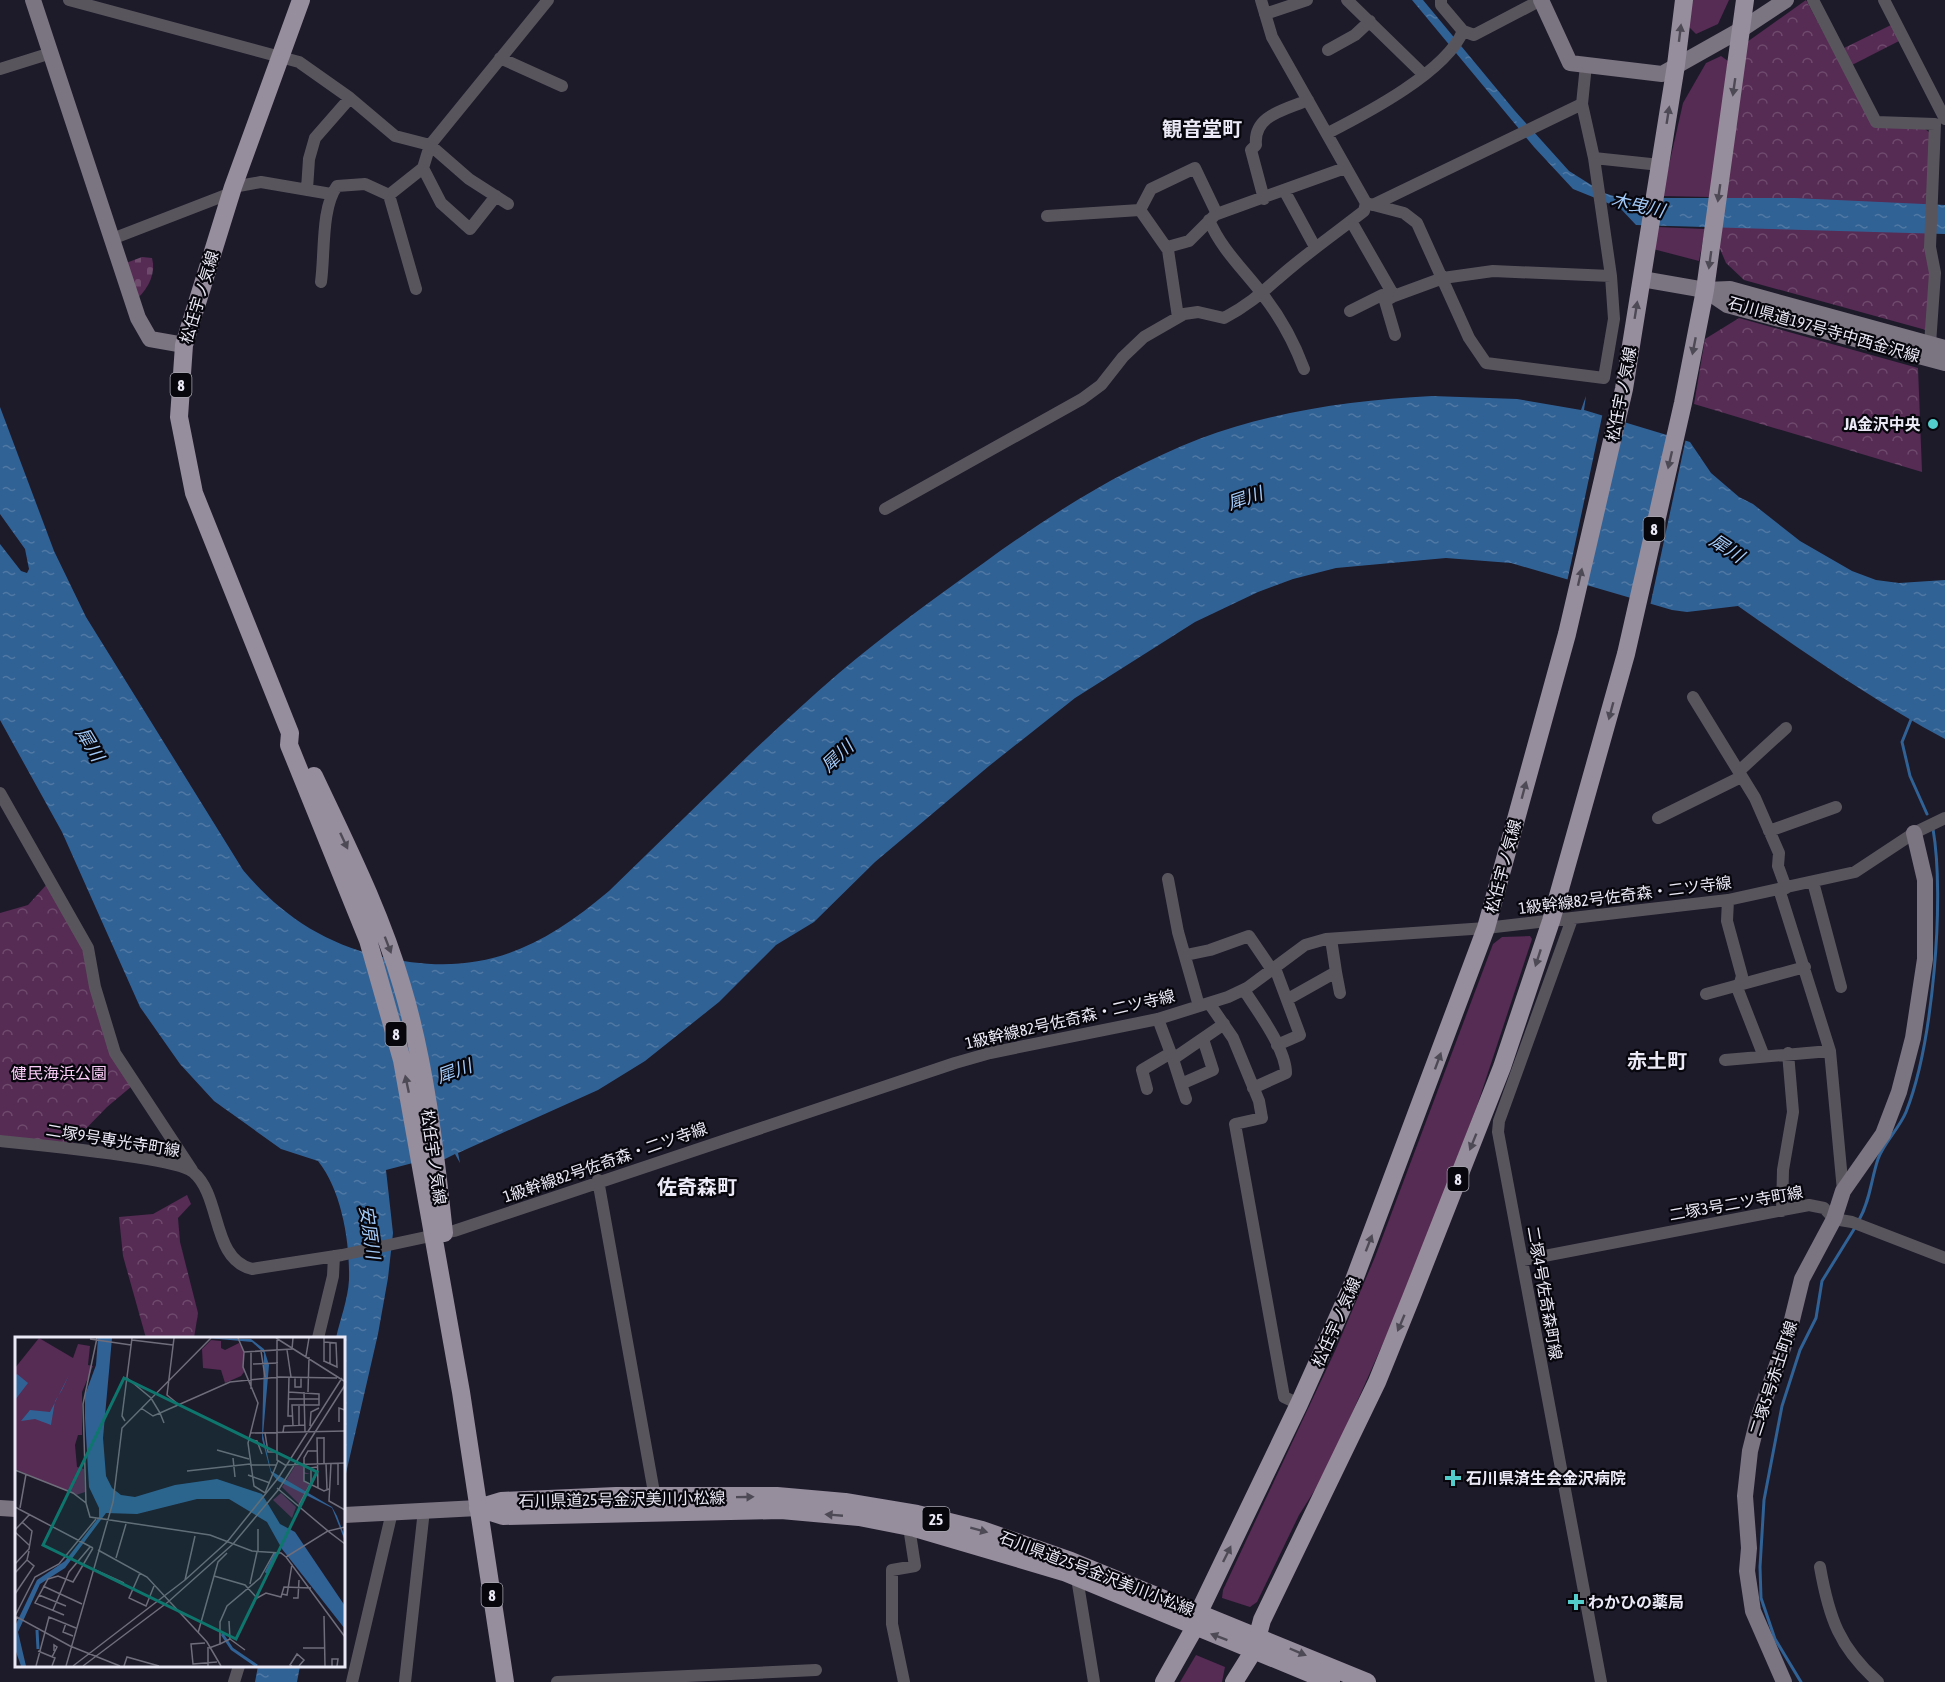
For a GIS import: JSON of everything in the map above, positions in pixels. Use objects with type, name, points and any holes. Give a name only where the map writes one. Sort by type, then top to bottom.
[{"type":"main road","name":"松任宇ノ気線","points":[[301,0],[232,190],[184,345],[179,417],[194,493],[290,733],[298,741],[358,890],[391,951],[408,1005],[424,1086],[431,1182],[438,1234],[505,1682]]},
{"type":"main road","name":"松任宇ノ気線","points":[[1164,1682],[1197,1620],[1352,1288],[1486,928],[1567,634],[1624,389],[1676,65],[1684,0]]},
{"type":"main road","name":"8","points":[[1234,1682],[1377,1382],[1483,1117],[1551,921],[1626,654],[1683,403],[1706,290],[1745,0]]},
{"type":"main road","name":"石川県道25号金沢美川小松線","points":[[478,1508],[501,1501],[616,1496],[655,1498],[777,1496],[845,1502],[917,1514],[982,1530],[1034,1548],[1197,1620]]},
{"type":"main road","name":"石川県道25号金沢美川小松線","points":[[478,1508],[503,1516],[781,1510],[859,1517],[909,1527],[1021,1558],[1367,1682]]},
{"type":"main road","name":"石川県道25号金沢美川小松線","points":[[1255,1642],[1331,1682]]},
{"type":"street","points":[[33,0],[138,318],[150,339],[184,345]]},
{"type":"street","points":[[69,0],[299,62],[350,98],[395,136],[430,146],[469,179],[508,204]]},
{"type":"street","points":[[1261,0],[1272,37],[1328,133],[1345,168],[1370,204],[1404,213],[1417,223],[1469,338],[1486,363],[1604,378],[1614,319],[1611,276],[1599,206],[1594,158],[1582,104],[1586,65]]},
{"type":"street","points":[[1265,14],[1307,0]]},
{"type":"street","points":[[1347,0],[1424,75]]},
{"type":"street","points":[[1441,0],[1440,5],[1457,40]]},
{"type":"street","points":[[1328,133],[1385,103],[1424,75],[1457,40],[1474,35],[1541,0],[1570,63],[1662,74],[1742,29],[1786,0]]},
{"type":"street","points":[[1813,0],[1876,122],[1942,122]]},
{"type":"street","points":[[1884,0],[1942,122],[1930,202],[1930,237],[1935,273],[1938,346]]},
{"type":"street","points":[[389,195],[423,168],[430,146],[545,1]]},
{"type":"street","points":[[1328,50],[1355,35],[1370,21]]},
{"type":"street","points":[[0,69],[51,53]]},
{"type":"street","points":[[500,58],[562,86]]},
{"type":"street","points":[[307,189],[309,159],[315,138],[350,98]]},
{"type":"street","points":[[1264,198],[1251,150],[1256,146],[1255,133],[1265,119],[1308,100]]},
{"type":"street","points":[[885,509],[1082,399],[1101,386],[1123,357],[1144,337],[1178,317],[1198,312],[1224,318],[1263,295],[1315,247],[1364,211],[1370,204],[1522,135],[1582,104]]},
{"type":"street","points":[[1594,158],[1660,165]]},
{"type":"street","points":[[423,168],[441,203],[470,229],[496,196]]},
{"type":"street","points":[[1140,210],[1151,189],[1195,168],[1213,217],[1217,239],[1263,295],[1294,342],[1304,369]]},
{"type":"street","points":[[1168,250],[1171,246],[1188,241],[1213,217],[1345,168]]},
{"type":"street","points":[[112,239],[232,190],[261,182],[331,194]]},
{"type":"street","points":[[321,282],[331,194],[337,186],[348,183],[365,184],[389,195],[416,289]]},
{"type":"street","points":[[1284,190],[1315,247]]},
{"type":"street","points":[[1047,216],[1140,210]]},
{"type":"street","points":[[1140,210],[1168,250],[1178,317]]},
{"type":"street","points":[[1351,221],[1389,298],[1395,335]]},
{"type":"street","points":[[1350,311],[1382,295],[1389,298],[1443,278],[1493,271],[1611,276]]},
{"type":"street","name":"石川県道197号寺中西金沢線","points":[[1642,279],[1706,290],[1730,289],[1938,346]]},
{"type":"street","name":"石川県道197号寺中西金沢線","points":[[1706,290],[1727,305],[1945,363]]},
{"type":"street","points":[[1693,697],[1755,798],[1779,853],[1778,866],[1783,889],[1830,1051],[1843,1191]]},
{"type":"street","points":[[1658,818],[1740,774],[1786,728]]},
{"type":"street","points":[[0,793],[80,930],[88,948],[95,987],[115,1053],[192,1170]]},
{"type":"street","points":[[1769,831],[1836,807]]},
{"type":"street","name":"1級幹線82号佐奇森・二ツ寺線","points":[[438,1234],[954,1063],[990,1053],[1158,1019],[1204,1004],[1244,990],[1305,945],[1331,939],[1486,928],[1728,900],[1855,872],[1914,833],[1945,818]]},
{"type":"street","name":"二塚5号赤土町線","points":[[1784,1682],[1753,1611],[1748,1571],[1746,1496],[1750,1451],[1790,1328],[1803,1279],[1834,1219],[1843,1191],[1883,1134],[1899,1092],[1913,1038],[1925,959],[1925,880],[1914,833]]},
{"type":"street","points":[[1168,879],[1186,955],[1204,1004],[1224,1024],[1233,1038],[1262,1118],[1234,1124],[1284,1397],[1299,1404]]},
{"type":"street","points":[[1813,882],[1841,987]]},
{"type":"street","points":[[1728,900],[1727,921],[1742,976],[1738,990],[1763,1054]]},
{"type":"street","name":"二塚4号佐奇森町線","points":[[1572,919],[1499,1121],[1498,1132],[1601,1682]]},
{"type":"street","points":[[1186,955],[1210,950],[1249,936],[1273,969],[1288,999],[1300,1035],[1277,1046]]},
{"type":"street","points":[[1331,939],[1340,993]]},
{"type":"street","points":[[1706,994],[1804,967]]},
{"type":"street","points":[[1288,999],[1336,972]]},
{"type":"street","points":[[1244,990],[1286,1066],[1286,1073],[1253,1088]]},
{"type":"street","points":[[1158,1019],[1186,1099]]},
{"type":"street","points":[[1147,1089],[1142,1070],[1171,1057],[1224,1024]]},
{"type":"street","points":[[1181,1084],[1212,1070],[1203,1039]]},
{"type":"street","points":[[1725,1060],[1763,1054],[1830,1051]]},
{"type":"street","points":[[1782,1211],[1783,1170],[1793,1112],[1788,1053]]},
{"type":"street","points":[[1483,1117],[1498,1132]]},
{"type":"street","name":"二塚9号専光寺町線","points":[[0,1141],[146,1159],[192,1170],[210,1191],[216,1221],[226,1247],[242,1266],[252,1269],[338,1256],[438,1234]]},
{"type":"street","points":[[598,1180],[655,1498]]},
{"type":"street","name":"二塚3号二ツ寺町線","points":[[1523,1260],[1809,1205],[1824,1208],[1834,1219],[1858,1224],[1945,1258]]},
{"type":"street","points":[[318,1337],[338,1256]]},
{"type":"street","points":[[0,1508],[15,1509]]},
{"type":"street","points":[[349,1515],[478,1508]]},
{"type":"street","points":[[405,1682],[424,1510]]},
{"type":"street","points":[[352,1682],[392,1512]]},
{"type":"street","points":[[904,1682],[892,1624],[892,1570],[915,1566],[909,1527]]},
{"type":"street","points":[[1820,1567],[1828,1608],[1837,1633],[1849,1654],[1878,1682]]},
{"type":"street","points":[[1077,1578],[1094,1682]]},
{"type":"street","points":[[234,1682],[238,1667]]},
{"type":"street","points":[[557,1682],[816,1670]]},
{"type":"green space","points":[[1691,0],[1729,0],[1718,24],[1696,34],[1688,26]]},
{"type":"green space","points":[[1806,0],[1873,126],[1925,129],[1929,132],[1930,275],[1926,330],[1744,280],[1726,263],[1717,242],[1747,42]]},
{"type":"green space","points":[[1891,25],[1899,41],[1850,66],[1842,49]]},
{"type":"green space","points":[[1721,56],[1728,61],[1710,197],[1662,196],[1683,103],[1706,63]]},
{"type":"green space","points":[[1657,227],[1705,229],[1699,261],[1653,249]]},
{"type":"green space","points":[[142,257],[152,258],[153,269],[148,284],[138,298],[126,263]]},
{"type":"green space","points":[[1739,318],[1918,368],[1922,472],[1694,404],[1705,339]]},
{"type":"green space","name":"健民海浜公園","points":[[48,883],[83,942],[132,1086],[107,1107],[72,1143],[0,1136],[0,913],[28,905]]},
{"type":"green space","points":[[1530,936],[1532,939],[1477,1106],[1404,1296],[1325,1474],[1299,1515],[1257,1602],[1250,1607],[1222,1598],[1223,1590],[1335,1351],[1375,1257],[1493,944],[1502,937]]},
{"type":"green space","points":[[187,1195],[191,1204],[178,1218],[180,1242],[198,1313],[194,1337],[146,1337],[123,1256],[119,1217],[153,1214]]},
{"type":"green space","points":[[1196,1655],[1225,1667],[1222,1682],[1180,1682]]},
{"type":"water","name":"木曳川","points":[[1412,0],[1423,0],[1515,111],[1569,171],[1604,193],[1632,202],[1662,198],[1794,198],[1945,205],[1945,234],[1636,225],[1620,208],[1573,189],[1534,147]]},
{"type":"water","points":[[1432,396],[1517,399],[1581,410],[1586,396],[1584,410],[1690,442],[1711,473],[1739,497],[1753,504],[1800,541],[1852,571],[1876,580],[1899,583],[1945,580],[1945,739],[1866,692],[1738,606],[1687,612],[1672,610],[1511,563],[1446,558],[1336,568],[1293,579],[1258,592],[1195,622],[1075,698],[989,766],[875,862],[814,922],[776,945],[719,1002],[645,1061],[598,1090],[458,1153],[460,1163],[455,1154],[445,1159],[428,1159],[386,1170],[393,1233],[388,1278],[378,1334],[345,1478],[345,1337],[336,1337],[347,1295],[349,1265],[343,1218],[333,1187],[318,1161],[281,1149],[214,1101],[180,1064],[140,1007],[62,832],[0,720],[0,544],[21,571],[27,573],[29,569],[25,549],[0,514],[0,407],[54,551],[86,617],[243,870],[287,913],[338,943],[378,956],[412,962],[444,964],[474,962],[502,955],[529,945],[556,931],[582,913],[609,891],[751,753],[856,658],[1010,544],[1061,510],[1142,464],[1227,429],[1285,414],[1373,400]]},
{"type":"water","points":[[258,1667],[300,1667],[297,1682],[255,1682]]},
{"type":"pier","points":[[1603,412],[1627,418],[1586,588],[1567,582]]},
{"type":"pier","points":[[1668,431],[1686,438],[1650,606],[1632,601]]},
{"type":"waterway","points":[[1912,717],[1902,742],[1910,776],[1927,814]]},
{"type":"waterway","points":[[1859,1220],[1866,1205],[1881,1153],[1906,1112],[1923,1049],[1930,1011],[1937,931],[1938,893],[1933,829]]},
{"type":"waterway","points":[[1801,1682],[1775,1639],[1761,1598],[1760,1567],[1764,1500],[1782,1406],[1800,1350],[1816,1318],[1822,1281],[1856,1226]]},
{"type":"place","name":"JA金沢中央","points":[[1933,424]]},
{"type":"place","name":"石川県済生会金沢病院","points":[[1453,1478]]},
{"type":"place","name":"わかひの薬局","points":[[1576,1602]]},
{"type":"district","name":"観音堂町","points":[[1202,128]]},
{"type":"district","name":"赤土町","points":[[1657,1060]]},
{"type":"district","name":"佐奇森町","points":[[697,1186]]},
{"type":"water label","name":"犀川","points":[[1245,498]]},
{"type":"water label","name":"犀川","points":[[1727,548]]},
{"type":"water label","name":"犀川","points":[[90,744]]},
{"type":"water label","name":"犀川","points":[[837,756]]},
{"type":"water label","name":"犀川","points":[[454,1071]]},
{"type":"water label","name":"安原川","points":[[370,1232]]}]
